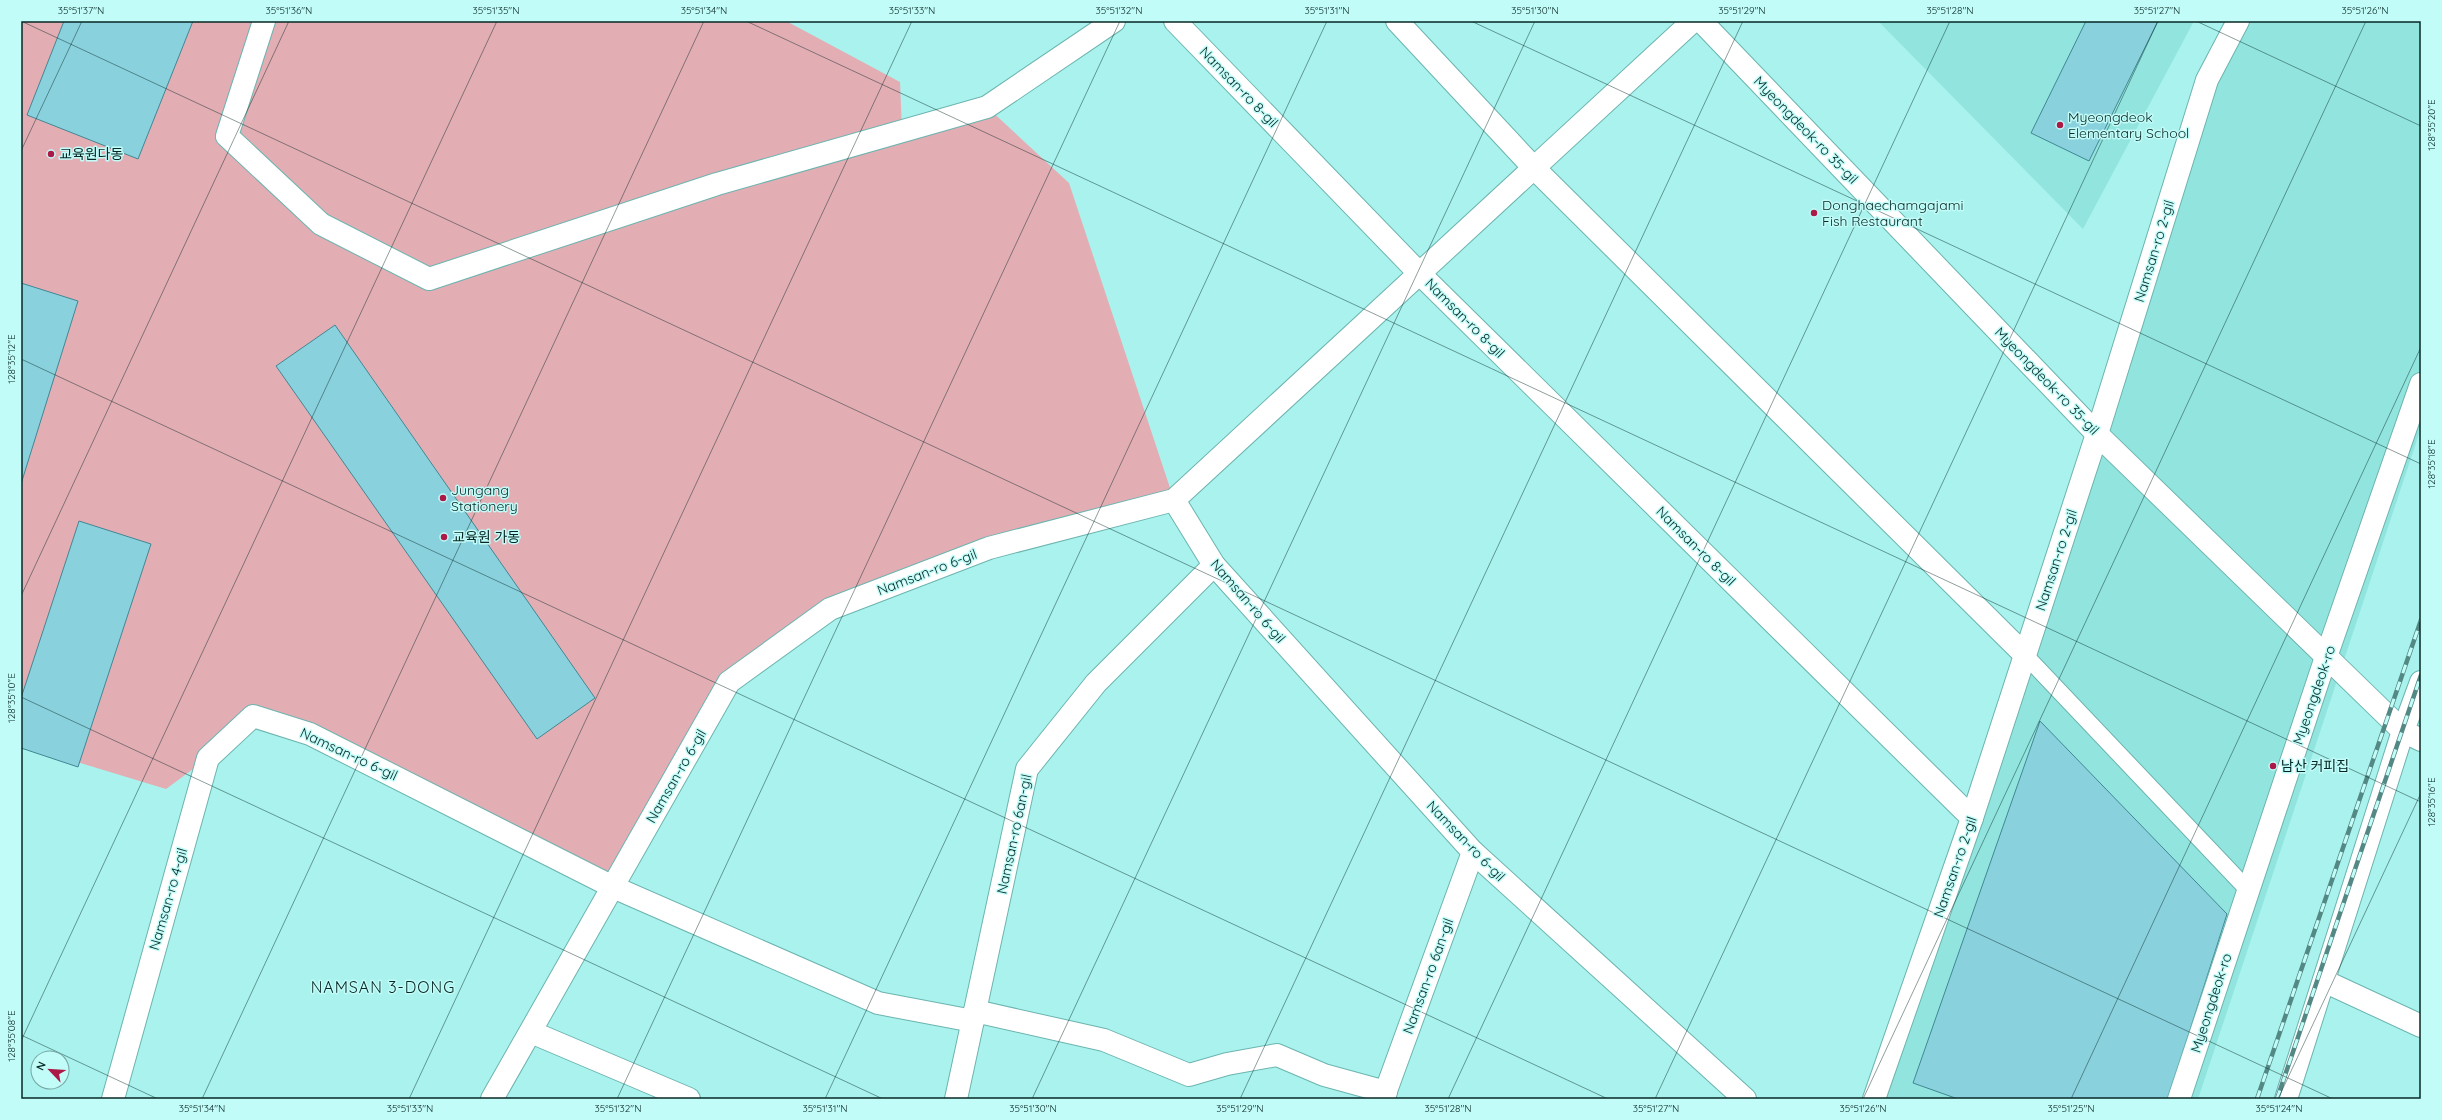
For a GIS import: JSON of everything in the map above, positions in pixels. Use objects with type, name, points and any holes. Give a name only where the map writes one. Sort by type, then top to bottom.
[{"type":"street","points":[[264,21],[227,136],[321,224],[429,279],[717,184],[987,107],[1114,21]]},
{"type":"street","name":"Namsan-ro 8-gil","points":[[1175,21],[1420,274],[1972,818]]},
{"type":"street","points":[[1397,21],[1534,168],[2025,655]]},
{"type":"street","points":[[1420,274],[1693,21]]},
{"type":"street","name":"Myeongdeok-ro 35-gil","points":[[1701,21],[2097,434],[2326,657],[2412,736]]},
{"type":"street","name":"Namsan-ro 2-gil","points":[[1874,1099],[1972,818],[2097,434],[2207,80],[2238,21]]},
{"type":"street","name":"Namsan-ro 8-gil","points":[[1174,500],[1420,274]]},
{"type":"street","name":"Myeongdeok-ro","points":[[2179,1099],[2326,657],[2421,384]]},
{"type":"street","name":"Namsan-ro 6-gil","points":[[492,1099],[729,682],[830,609],[989,548],[1174,500],[1214,565],[1473,852],[1744,1099]]},
{"type":"street","name":"Namsan-ro 6an-gil","points":[[959,1098],[974,1016],[1028,768],[1096,683],[1214,565]]},
{"type":"street","points":[[2286,1099],[2324,981],[2412,736],[2421,682]]},
{"type":"street","name":"Namsan-ro 6-gil","points":[[253,716],[310,734],[613,887]]},
{"type":"street","name":"Namsan-ro 4-gil","points":[[113,1099],[208,758],[253,716]]},
{"type":"street","name":"Namsan-ro 6an-gil","points":[[1384,1095],[1473,852]]},
{"type":"street","points":[[613,887],[878,1003],[974,1016],[1104,1040],[1189,1075],[1227,1064],[1277,1055],[1324,1074],[1384,1095]]},
{"type":"street","points":[[2324,981],[2421,1026]]},
{"type":"street","points":[[531,1032],[689,1099]]},
{"type":"lane","points":[[2025,655],[2248,890]]},
{"type":"shaded area","points":[[21,21],[786,21],[900,82],[902,131],[987,107],[1069,183],[1174,500],[830,609],[729,682],[613,887],[253,716],[208,758],[166,789],[21,745]]},
{"type":"shaded area","name":"Myeongdeok Elementary School","points":[[1878,21],[2194,21],[2083,229]]},
{"type":"shaded area","points":[[2238,21],[2421,21],[2421,428],[2198,1099],[1874,1099]]},
{"type":"building","points":[[64,21],[193,21],[138,159],[27,115]]},
{"type":"building","points":[[2086,21],[2158,21],[2089,161],[2031,133]]},
{"type":"building","points":[[21,283],[78,301],[21,484]]},
{"type":"building","points":[[335,325],[595,698],[537,739],[276,366]]},
{"type":"building","points":[[79,521],[151,544],[78,767],[21,748],[21,698]]},
{"type":"building","points":[[2040,721],[2227,914],[2168,1099],[1958,1099],[1913,1083]]},
{"type":"railway","points":[[2257,1099],[2421,620]]},
{"type":"railway","points":[[2277,1099],[2421,675]]},
{"type":"place","name":"Myeongdeok Elementary School","points":[[2060,125]]},
{"type":"place","name":"교육원다동","points":[[51,154]]},
{"type":"place","name":"Donghaechamgajami Fish Restaurant","points":[[1814,213]]},
{"type":"place","name":"Jungang Stationery","points":[[443,498]]},
{"type":"place","name":"교육원 가동","points":[[444,537]]},
{"type":"place","name":"남산 커피집","points":[[2273,766]]},
{"type":"district","name":"NAMSAN 3-DONG","points":[[383,987]]}]
